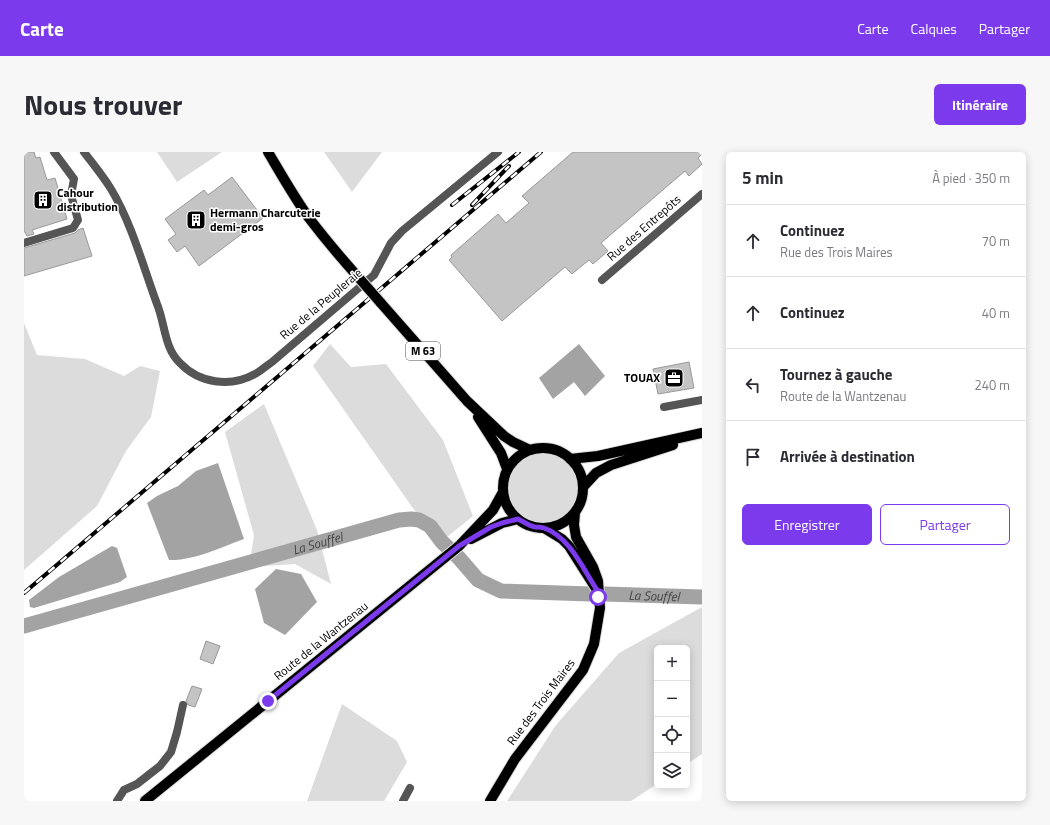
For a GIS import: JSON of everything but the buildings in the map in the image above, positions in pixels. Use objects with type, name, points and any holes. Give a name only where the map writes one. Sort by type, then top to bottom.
[{"type":"main road","name":"M 63","points":[[268,152],[308,217],[337,253],[467,401],[504,436],[530,450]]},
{"type":"main road","name":"M 63","points":[[467,401],[497,445],[507,469]]},
{"type":"main road","points":[[570,459],[598,456],[702,435]]},
{"type":"main road","points":[[583,487],[596,473],[611,465],[702,435]]},
{"type":"main road","points":[[538,448],[551,449],[563,453],[570,459],[579,472],[583,487],[581,500],[575,512],[561,523],[544,528],[526,524],[518,519],[511,512],[505,502],[503,492],[503,480],[507,469],[513,461],[521,454],[538,448]]},
{"type":"main road","name":"Route de la Wantzenau","points":[[144,801],[450,554],[493,510],[503,492]]},
{"type":"main road","name":"Rue des Trois Maires","points":[[490,801],[515,759],[583,670],[594,644],[600,608],[596,573],[576,537],[574,525],[575,512]]},
{"type":"main road","name":"Route de la Wantzenau","points":[[459,546],[491,527],[518,519]]},
{"type":"main road","name":"Rue des Trois Maires","points":[[544,528],[562,539],[569,546],[597,590]]},
{"type":"street","points":[[24,242],[73,228],[78,220],[71,195],[74,179],[54,152]]},
{"type":"street","name":"Rue de la Peupleraie","points":[[84,152],[104,178],[121,209],[159,309],[169,346],[176,359],[188,370],[204,379],[222,382],[234,382],[255,374],[272,362],[374,275],[392,244],[402,231],[498,152]]},
{"type":"street","name":"Rue des Entrepôts","points":[[602,280],[702,194]]},
{"type":"street","points":[[664,407],[702,400]]},
{"type":"street","points":[[117,801],[124,790],[137,784],[160,766],[171,752],[183,704]]},
{"type":"street","points":[[404,801],[410,788]]},
{"type":"shaded area","points":[[157,152],[222,152],[177,182]]},
{"type":"shaded area","points":[[324,152],[382,152],[352,192]]},
{"type":"shaded area","points":[[24,323],[37,355],[85,359],[124,376],[140,366],[160,371],[151,417],[126,451],[97,506],[24,570]]},
{"type":"shaded area","points":[[330,344],[351,367],[386,364],[443,440],[473,516],[446,538],[415,511],[313,366]]},
{"type":"shaded area","points":[[579,344],[605,376],[585,396],[574,382],[553,399],[539,378]]},
{"type":"shaded area","points":[[264,404],[317,530],[331,584],[295,564],[249,567],[254,535],[225,432]]},
{"type":"shaded area","points":[[542,452],[562,458],[572,468],[578,488],[572,508],[562,518],[542,524],[522,518],[512,508],[506,488],[512,468],[522,458]]},
{"type":"shaded area","points":[[218,463],[244,539],[197,556],[178,560],[169,560],[147,503],[157,496],[178,486],[196,471]]},
{"type":"shaded area","points":[[112,546],[117,548],[127,577],[120,582],[34,608],[30,607],[29,600],[59,577]]},
{"type":"shaded area","points":[[276,569],[301,574],[317,602],[285,635],[264,623],[255,589]]},
{"type":"shaded area","points":[[702,607],[702,754],[690,762],[690,645],[654,645],[654,786],[631,801],[507,801],[556,725],[619,653]]},
{"type":"shaded area","points":[[342,704],[397,741],[407,762],[384,801],[307,801]]},
{"type":"waterway","name":"La Souffel","points":[[24,626],[399,520],[411,519],[419,520],[430,526],[442,542],[459,558],[478,580],[501,591],[590,594]]},
{"type":"waterway","name":"La Souffel","points":[[605,594],[702,597]]},
{"type":"railway","points":[[452,205],[519,152]]},
{"type":"railway","points":[[24,593],[541,152]]},
{"type":"railway","points":[[472,205],[509,166]]},
{"type":"place","name":"Cahour distribution","points":[[43,200]]},
{"type":"place","name":"Hermann Charcuterie demi-gros","points":[[196,220]]},
{"type":"place","name":"TOUAX","points":[[674,378]]},
{"type":"route","points":[[268,701],[459,546],[491,527],[502,523],[518,519],[526,524],[544,528],[562,539],[569,546],[597,590],[598,597]]}]
